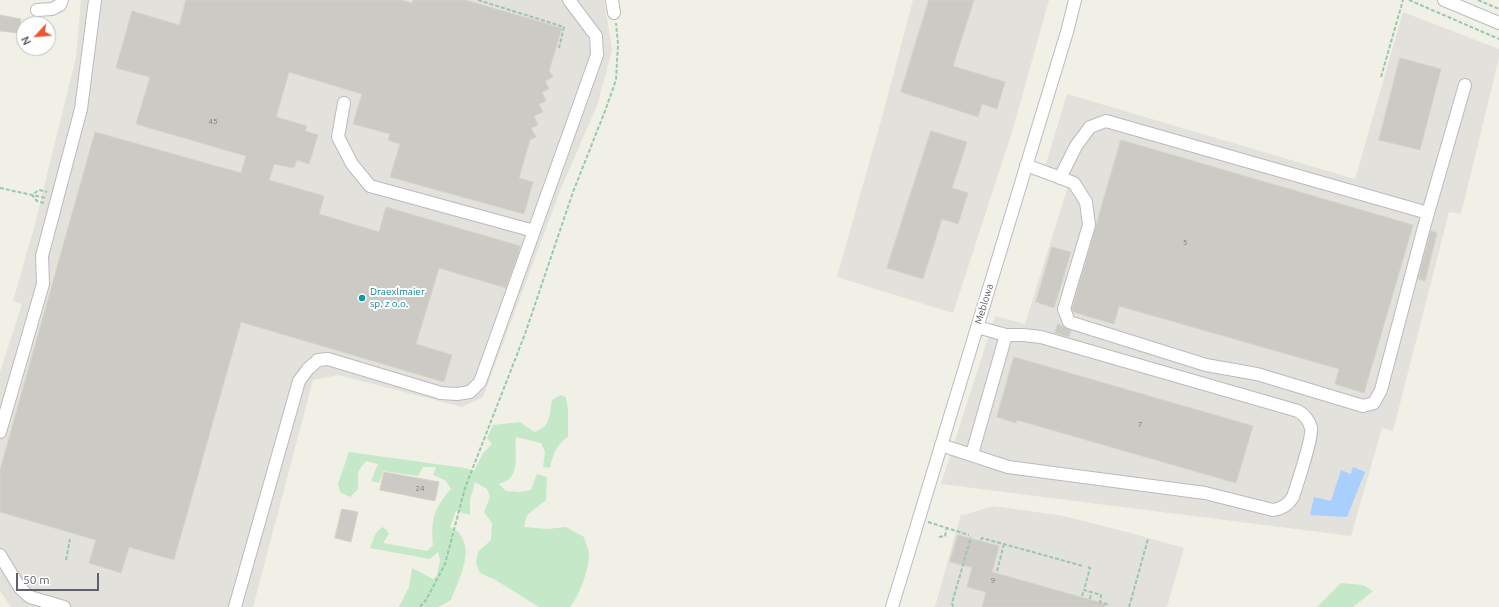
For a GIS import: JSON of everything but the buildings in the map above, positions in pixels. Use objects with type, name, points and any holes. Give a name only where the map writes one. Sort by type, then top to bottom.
[{"type":"street","points":[[37,10],[52,10],[60,5],[62,0]]},
{"type":"street","points":[[0,432],[43,284],[42,256],[81,109],[95,0]]},
{"type":"street","points":[[235,607],[299,380],[308,368],[318,360],[328,359],[441,393],[457,394],[470,392],[480,382],[597,55],[596,36],[569,0]]},
{"type":"street","points":[[612,0],[614,14]]},
{"type":"street","name":"Meblowa","points":[[892,607],[1067,32],[1074,0]]},
{"type":"street","points":[[1444,0],[1499,23]]},
{"type":"street","points":[[1026,165],[1074,183],[1086,202],[1089,225],[1064,309],[1069,322],[1206,365],[1258,374],[1363,406],[1374,403],[1381,390],[1428,213],[1465,85]]},
{"type":"street","points":[[344,103],[338,137],[352,164],[370,186],[534,231]]},
{"type":"street","points":[[1060,178],[1076,146],[1090,127],[1106,122],[1428,213]]},
{"type":"street","points":[[942,445],[1008,467],[1204,493],[1273,510],[1284,507],[1293,497],[1311,434],[1305,415],[1298,411],[1041,337],[1023,335],[1006,336],[977,327]]},
{"type":"street","points":[[972,454],[1006,336]]},
{"type":"street","points":[[0,555],[20,588],[30,597],[64,607]]},
{"type":"path","points":[[478,0],[564,27],[559,48]]},
{"type":"path","points":[[1381,77],[1403,0]]},
{"type":"path","points":[[1409,0],[1499,39]]},
{"type":"path","points":[[1478,0],[1499,9]]},
{"type":"path","points":[[420,607],[426,600],[445,564],[465,488],[525,334],[573,192],[616,80],[618,44],[614,14]]},
{"type":"path","points":[[0,188],[38,195]]},
{"type":"path","points":[[32,195],[39,190]]},
{"type":"path","points":[[32,195],[37,201]]},
{"type":"path","points":[[918,520],[970,536],[952,603],[953,607]]},
{"type":"path","points":[[939,537],[945,536],[947,528]]},
{"type":"path","points":[[981,540],[982,538],[1083,566]]},
{"type":"path","points":[[66,560],[70,539]]},
{"type":"path","points":[[1129,607],[1148,539]]},
{"type":"path","points":[[997,571],[1004,544]]},
{"type":"path","points":[[1082,596],[1090,568],[1088,567]]},
{"type":"path","points":[[1084,590],[1101,595],[1100,602],[1110,605]]},
{"type":"path","points":[[1090,599],[1091,592]]},
{"type":"shaded area","name":"Draexlmaier sp. z o.o.","points":[[81,0],[604,0],[612,50],[598,103],[560,191],[483,397],[462,407],[338,375],[313,380],[253,607],[11,607],[0,591],[0,372],[22,304],[13,301],[34,228],[76,57]]},
{"type":"shaded area","points":[[913,0],[1049,0],[1012,132],[953,313],[837,277]]},
{"type":"shaded area","points":[[1403,12],[1499,49],[1499,58],[1461,214],[1449,212],[1393,431],[1382,428],[1351,536],[941,484],[995,316],[1025,324],[1068,186],[1042,177],[1067,94],[1355,179]]},
{"type":"shaded area","points":[[993,506],[1064,516],[1184,548],[1167,607],[935,607],[961,514],[964,515]]},
{"type":"green space","points":[[561,395],[566,397],[568,410],[568,437],[556,450],[552,458],[550,468],[543,467],[545,452],[541,443],[516,437],[516,460],[514,471],[508,480],[499,484],[506,491],[520,492],[531,490],[537,474],[547,477],[546,500],[527,515],[524,527],[547,529],[566,527],[584,537],[589,553],[589,561],[580,590],[570,607],[539,607],[494,579],[480,573],[476,563],[478,552],[491,540],[492,523],[484,512],[490,497],[487,489],[475,482],[470,500],[470,515],[456,511],[450,527],[460,534],[464,542],[465,550],[465,558],[461,576],[451,600],[438,607],[399,607],[409,587],[412,568],[433,579],[437,576],[440,560],[438,552],[430,559],[370,548],[376,533],[382,527],[387,530],[389,534],[383,543],[427,551],[433,545],[433,521],[437,508],[451,489],[445,480],[433,475],[436,467],[423,467],[418,476],[383,471],[379,483],[371,481],[378,464],[366,461],[358,473],[358,489],[350,497],[340,492],[338,484],[349,452],[465,468],[474,471],[483,453],[492,444],[487,438],[493,425],[520,422],[534,432],[540,430],[544,427],[548,420],[552,400]]},
{"type":"green space","points":[[1341,583],[1363,585],[1373,591],[1353,607],[1317,607]]},
{"type":"water","points":[[1353,467],[1365,472],[1347,517],[1310,515],[1314,497],[1331,501],[1341,470],[1351,474]]},
{"type":"place","name":"Draexlmaier sp. z o.o.","points":[[362,298]]}]
